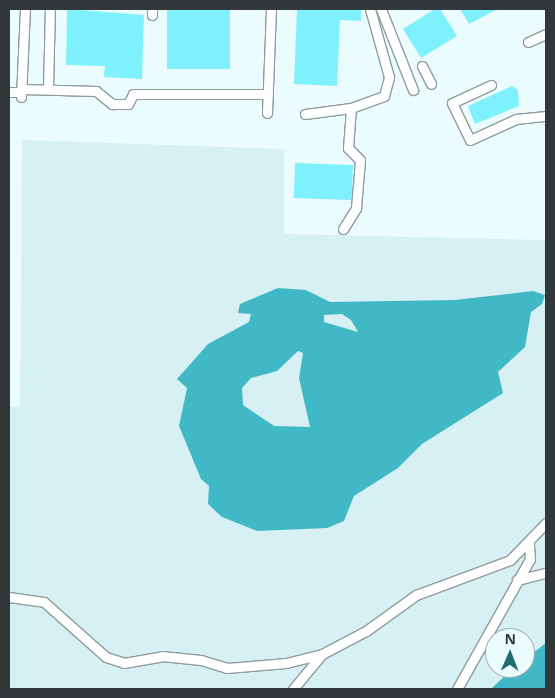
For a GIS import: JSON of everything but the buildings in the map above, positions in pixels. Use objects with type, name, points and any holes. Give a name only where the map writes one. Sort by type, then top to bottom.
[{"type":"street","points":[[21,93],[25,9]]},
{"type":"street","points":[[48,89],[50,9]]},
{"type":"street","points":[[267,113],[271,9]]},
{"type":"street","points":[[305,114],[351,108],[377,101],[390,82],[370,9]]},
{"type":"street","points":[[382,9],[414,90]]},
{"type":"street","points":[[528,42],[546,34]]},
{"type":"street","points":[[422,66],[431,84]]},
{"type":"street","points":[[491,85],[452,103],[470,140],[516,119],[546,116]]},
{"type":"street","points":[[9,92],[21,93],[48,89],[96,91],[112,104],[128,104],[134,94],[268,94]]},
{"type":"street","points":[[344,229],[356,208],[360,160],[348,148],[351,108]]},
{"type":"street","points":[[9,597],[44,602],[106,657],[124,663],[162,656],[201,660],[227,668],[322,654],[366,631],[416,595],[510,560],[529,543],[546,523]]},
{"type":"street","points":[[457,689],[530,559],[529,543]]},
{"type":"street","points":[[517,580],[546,573]]},
{"type":"street","points":[[293,689],[322,654]]},
{"type":"shaded area","points":[[22,140],[284,149],[284,234],[546,240],[546,689],[9,689],[9,407],[20,407]]},
{"type":"water","points":[[278,288],[306,290],[330,302],[455,300],[533,291],[545,295],[542,304],[531,312],[525,347],[498,372],[503,393],[422,444],[398,468],[354,496],[344,521],[327,528],[257,531],[222,517],[208,504],[209,486],[201,479],[179,426],[187,388],[177,379],[208,344],[249,322],[251,314],[238,313],[240,304]],"holes":[[[342,314],[351,320],[358,332],[324,322],[324,315]],[[298,351],[303,353],[299,378],[310,427],[274,426],[243,405],[242,388],[251,378],[277,371]]]},
{"type":"water","points":[[546,643],[546,689],[491,689],[503,678],[535,678],[535,651]]}]
